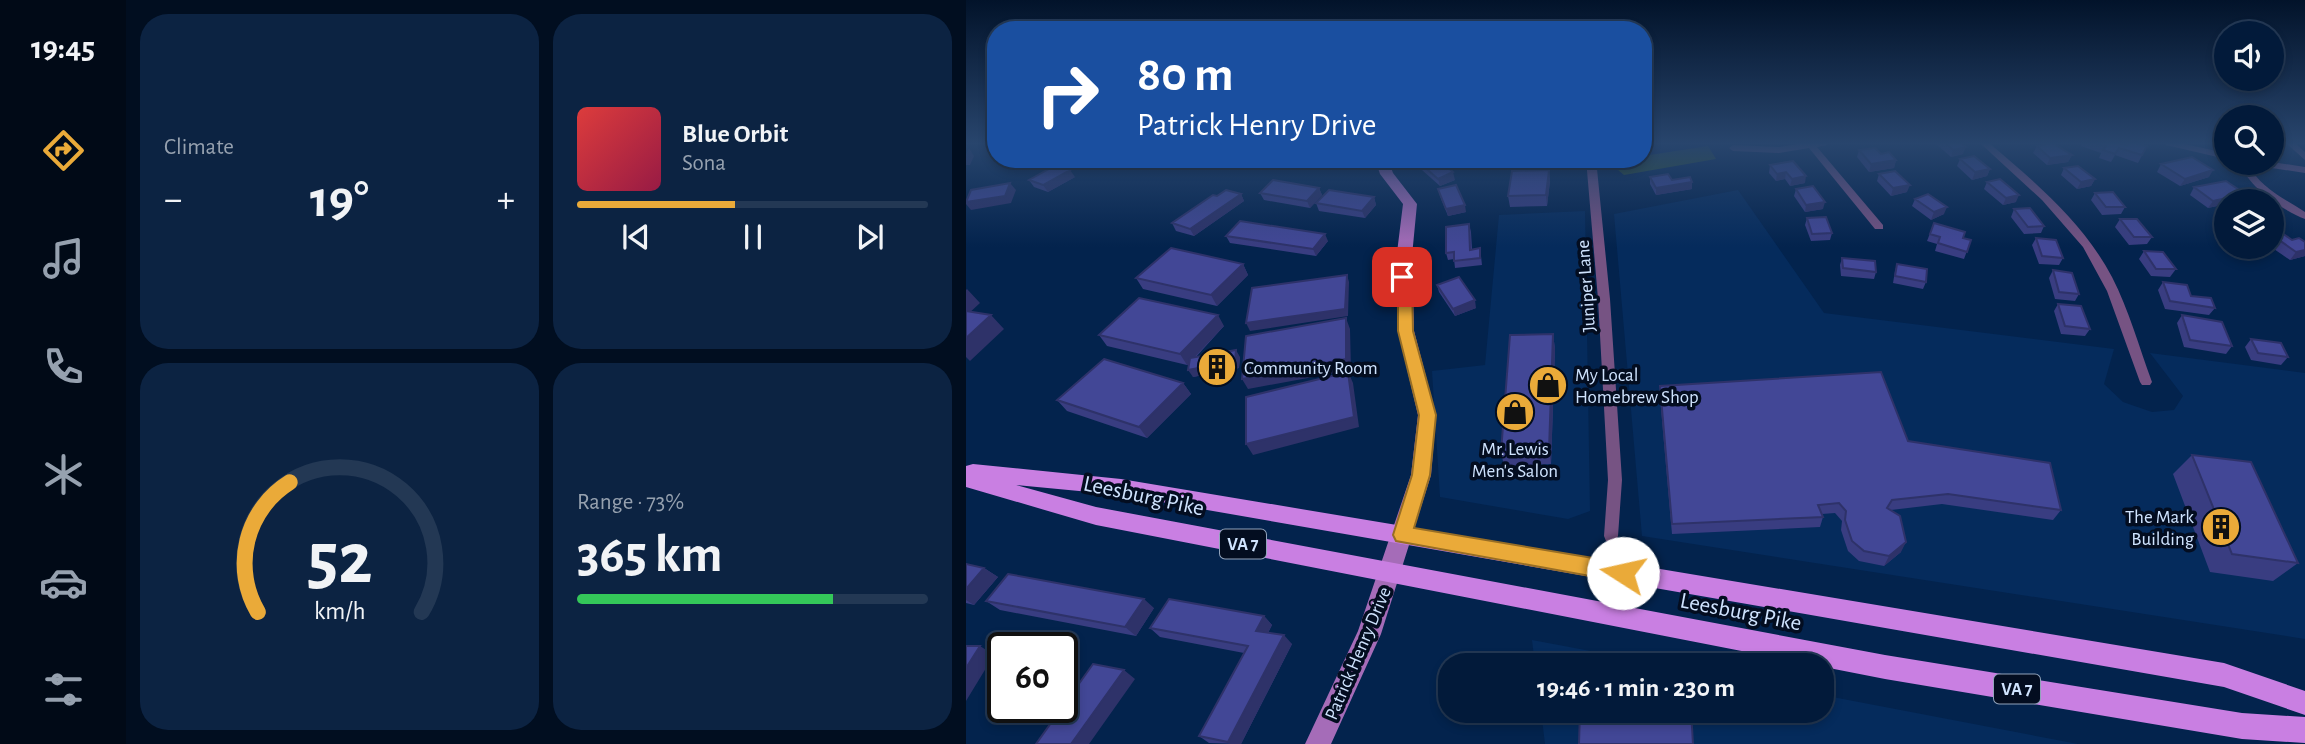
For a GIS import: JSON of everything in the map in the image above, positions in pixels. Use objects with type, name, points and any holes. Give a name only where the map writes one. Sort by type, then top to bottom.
[{"type":"main road","name":"Leesburg Pike","points":[[966,471],[1121,487],[2224,675],[2305,703]]},
{"type":"main road","name":"Leesburg Pike","points":[[966,479],[1096,516],[1885,667],[2242,726],[2305,730]]},
{"type":"street","name":"Patrick Henry Drive","points":[[1318,744],[1369,634],[1421,475],[1427,415],[1406,331],[1405,284],[1402,277],[1410,204],[1390,178]]},
{"type":"street","name":"Juniper Lane","points":[[1593,178],[1599,229],[1615,480],[1611,536]]},
{"type":"street","points":[[1838,178],[1879,227]]},
{"type":"street","points":[[2023,178],[2056,207],[2080,234],[2111,287],[2146,382]]},
{"type":"street","points":[[2253,178],[2305,216]]},
{"type":"shaded area","points":[[1738,190],[1824,313],[2114,349],[2104,384],[2123,402],[2152,412],[2174,410],[2183,396],[2150,353],[2305,373],[2305,639],[1642,536],[1614,214]]},
{"type":"shaded area","points":[[1585,211],[1590,511],[1568,519],[1440,497],[1432,371],[1485,365],[1499,215]]},
{"type":"shaded area","points":[[1532,640],[1601,653],[1534,653]]},
{"type":"shaded area","points":[[1834,697],[2078,744],[1545,744],[1542,723],[1834,723]]},
{"type":"building","points":[[1033,178],[1056,178],[1043,185],[1029,180]]},
{"type":"building","points":[[1511,178],[1548,178],[1546,195],[1508,196]]},
{"type":"building","points":[[1650,178],[1670,178],[1672,180],[1690,178],[1692,182],[1656,188]]},
{"type":"building","points":[[1883,178],[1902,178],[1910,185],[1893,188]]},
{"type":"building","points":[[2076,178],[2095,179],[2081,182]]},
{"type":"building","points":[[2000,179],[2019,195],[2006,198],[1987,182]]},
{"type":"building","points":[[1273,180],[1319,188],[1307,201],[1260,193]]},
{"type":"building","points":[[2226,181],[2238,189],[2214,189],[2213,201],[2194,187]]},
{"type":"building","points":[[1010,183],[1005,196],[966,202],[971,190]]},
{"type":"building","points":[[1456,185],[1465,205],[1446,209],[1438,189]]},
{"type":"building","points":[[1813,186],[1825,202],[1806,205],[1796,189]]},
{"type":"building","points":[[1226,190],[1241,194],[1190,229],[1172,223],[1213,195],[1217,196]]},
{"type":"building","points":[[1329,190],[1374,197],[1362,211],[1316,203]]},
{"type":"building","points":[[2113,192],[2125,207],[2106,207],[2095,193]]},
{"type":"building","points":[[1928,194],[1947,207],[1934,212],[1915,199]]},
{"type":"building","points":[[2030,208],[2044,226],[2028,227],[2014,209]]},
{"type":"building","points":[[1826,217],[1832,233],[1812,234],[1807,218]]},
{"type":"building","points":[[2120,219],[2137,219],[2152,237],[2134,237]]},
{"type":"building","points":[[1240,221],[1325,234],[1313,249],[1226,236]]},
{"type":"building","points":[[1934,223],[1965,232],[1963,238],[1971,240],[1967,252],[1938,243],[1940,237],[1930,234]]},
{"type":"building","points":[[1469,224],[1470,250],[1480,248],[1480,258],[1454,261],[1454,252],[1446,253],[1446,227]]},
{"type":"building","points":[[2284,234],[2292,240],[2299,238],[2305,242],[2305,250],[2296,252],[2284,244]]},
{"type":"building","points":[[2036,238],[2056,240],[2063,258],[2042,256]]},
{"type":"building","points":[[1171,248],[1243,264],[1211,295],[1136,278]]},
{"type":"building","points":[[2144,251],[2163,252],[2176,269],[2156,269]]},
{"type":"building","points":[[1842,258],[1875,261],[1876,272],[1843,268]]},
{"type":"building","points":[[1897,264],[1927,269],[1926,282],[1895,276]]},
{"type":"building","points":[[2053,270],[2072,273],[2079,294],[2059,292]]},
{"type":"building","points":[[1347,275],[1345,309],[1246,323],[1252,288]]},
{"type":"building","points":[[1459,277],[1475,300],[1453,309],[1437,285]]},
{"type":"building","points":[[2163,282],[2187,285],[2191,296],[2211,298],[2215,308],[2170,301]]},
{"type":"building","points":[[1139,298],[1218,315],[1180,354],[1099,335]]},
{"type":"building","points":[[2058,304],[2081,306],[2090,329],[2065,326]]},
{"type":"building","points":[[966,311],[991,315],[966,338]]},
{"type":"building","points":[[2182,315],[2222,322],[2232,346],[2190,340]]},
{"type":"building","points":[[1346,318],[1346,359],[1242,379],[1246,336]]},
{"type":"building","points":[[1553,334],[1549,450],[1501,452],[1510,335]]},
{"type":"building","points":[[2251,339],[2281,343],[2288,357],[2258,353]]},
{"type":"building","points":[[1236,350],[1235,361],[1188,370],[1190,358]]},
{"type":"building","points":[[1104,359],[1183,383],[1139,427],[1057,400]]},
{"type":"building","points":[[1348,372],[1354,417],[1246,444],[1246,397]]},
{"type":"building","points":[[1881,372],[1908,441],[2050,463],[2061,510],[1948,494],[1892,500],[1887,508],[1900,516],[1906,542],[1889,556],[1864,551],[1852,541],[1845,520],[1846,511],[1839,503],[1818,505],[1823,517],[1672,524],[1660,386]]},
{"type":"building","points":[[2192,455],[2251,462],[2298,563],[2232,554]]},
{"type":"building","points":[[966,564],[984,568],[966,589]]},
{"type":"building","points":[[1008,574],[1144,599],[1125,627],[986,601]]},
{"type":"building","points":[[1169,599],[1264,616],[1256,631],[1284,635],[1228,742],[1199,736],[1248,646],[1150,628]]},
{"type":"building","points":[[966,646],[980,646],[966,668]]},
{"type":"building","points":[[1093,664],[1124,670],[1071,744],[1036,744],[1051,723],[1078,723],[1078,685]]},
{"type":"building","points":[[1580,723],[1692,723],[1693,744],[1579,744]]},
{"type":"place","name":"Community Room","points":[[1217,367]]},
{"type":"place","name":"My Local Homebrew Shop","points":[[1548,385]]},
{"type":"place","name":"Mr. Lewis Men's Salon","points":[[1515,412]]},
{"type":"place","name":"The Mark Building","points":[[2221,527]]},
{"type":"route","points":[[1402,277],[1405,284],[1406,331],[1426,409],[1427,439],[1421,475],[1402,535],[1623,573]]}]
